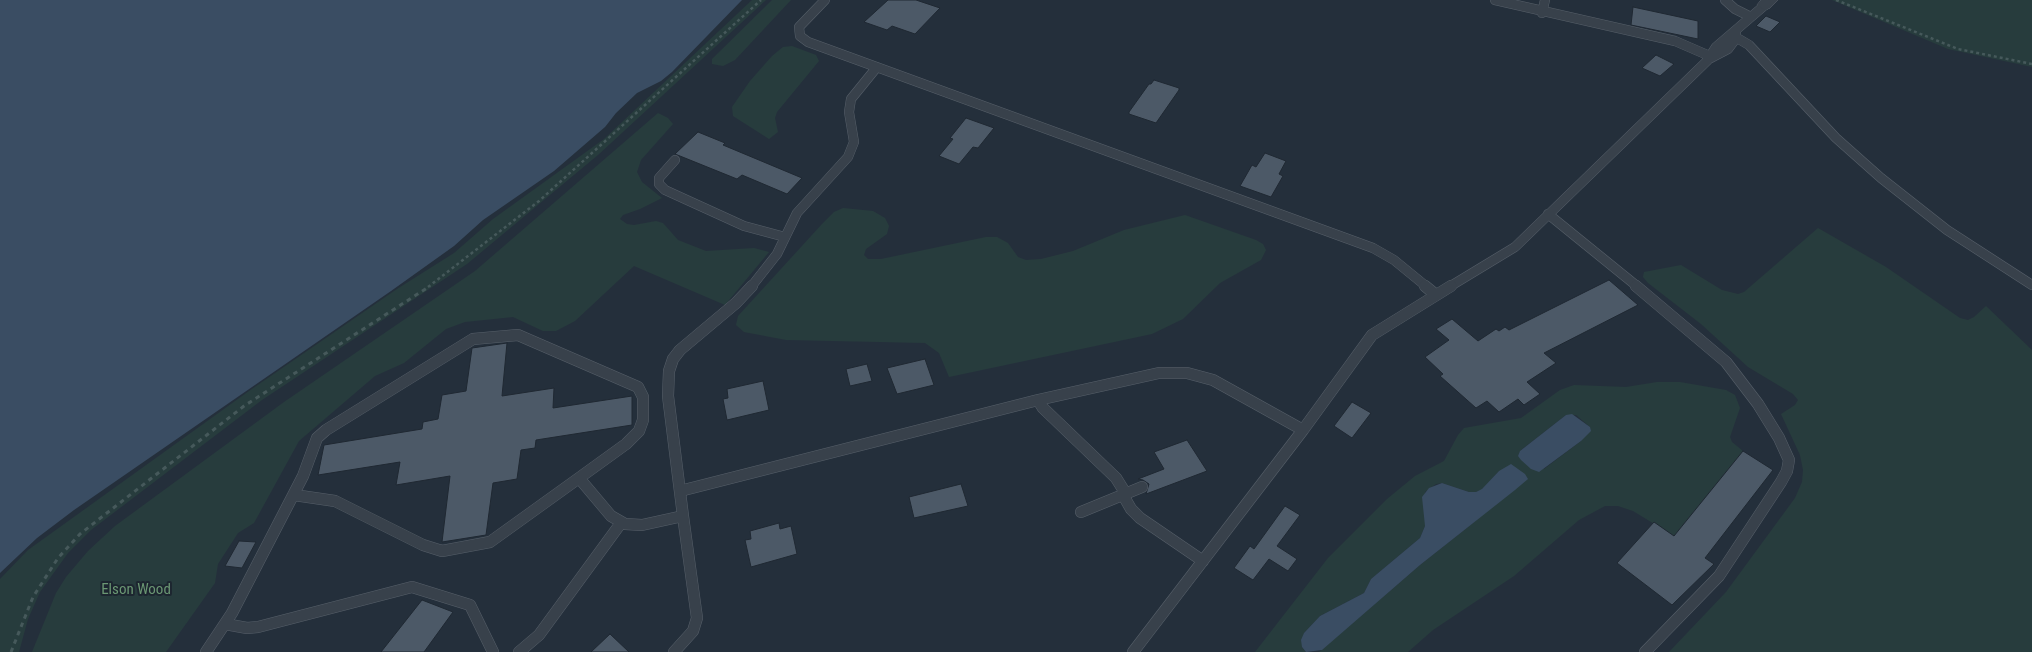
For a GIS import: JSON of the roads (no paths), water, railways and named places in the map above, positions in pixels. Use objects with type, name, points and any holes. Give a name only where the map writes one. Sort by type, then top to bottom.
[{"type":"lane","points":[[825,0],[800,24],[798,29],[800,36],[808,42],[1373,248],[1394,260],[1436,295]]},
{"type":"lane","points":[[1495,0],[1675,41],[1710,58]]},
{"type":"lane","points":[[1542,12],[1545,0]]},
{"type":"lane","points":[[1724,0],[1734,9],[1751,17]]},
{"type":"lane","points":[[1133,652],[1303,430],[1372,335],[1503,256],[1710,58],[1716,47],[1735,34],[1767,2]]},
{"type":"lane","points":[[1735,34],[1752,48],[1836,138],[1880,178],[1947,230],[2032,285]]},
{"type":"lane","points":[[674,652],[693,632],[697,618],[668,396],[669,371],[673,359],[680,350],[747,292],[769,266],[797,213],[850,154],[854,142],[849,116],[851,99],[858,88],[878,67]]},
{"type":"lane","points":[[675,160],[659,178],[659,184],[665,190],[744,226],[785,237]]},
{"type":"lane","points":[[1548,214],[1576,235],[1726,362],[1758,404],[1784,447],[1789,460],[1787,471],[1781,482],[1716,580],[1645,652]]},
{"type":"lane","points":[[206,652],[225,624],[294,495],[307,467],[315,442],[323,433],[469,340],[510,334],[629,381],[642,392],[643,415],[639,431],[631,440],[490,542],[442,551],[423,545],[335,501],[294,495]]},
{"type":"lane","points":[[680,491],[1038,400],[1166,372],[1187,373],[1206,377],[1226,385],[1303,430]]},
{"type":"lane","points":[[1038,400],[1043,408],[1120,482],[1131,509],[1140,518],[1203,561]]},
{"type":"lane","points":[[579,478],[608,513],[620,523],[638,526],[683,516]]},
{"type":"lane","points":[[1081,512],[1142,487]]},
{"type":"lane","points":[[519,652],[539,635],[620,523]]},
{"type":"lane","points":[[225,624],[247,628],[260,627],[412,587],[470,605],[493,652]]},
{"type":"water","points":[[0,0],[742,0],[672,72],[661,81],[637,93],[616,113],[605,127],[554,171],[483,220],[454,246],[391,291],[74,510],[37,538],[0,573]]},
{"type":"water","points":[[1572,414],[1590,427],[1591,431],[1581,441],[1539,472],[1531,469],[1521,460],[1518,456],[1520,451],[1566,415]]},
{"type":"water","points":[[1511,464],[1525,474],[1528,479],[1420,565],[1322,650],[1306,652],[1302,647],[1301,640],[1304,633],[1320,616],[1364,593],[1371,579],[1420,538],[1425,526],[1422,497],[1429,488],[1442,483],[1469,492],[1476,492],[1482,489],[1499,471]]},
{"type":"park label","name":"Elson Wood","points":[[136,590]]}]
